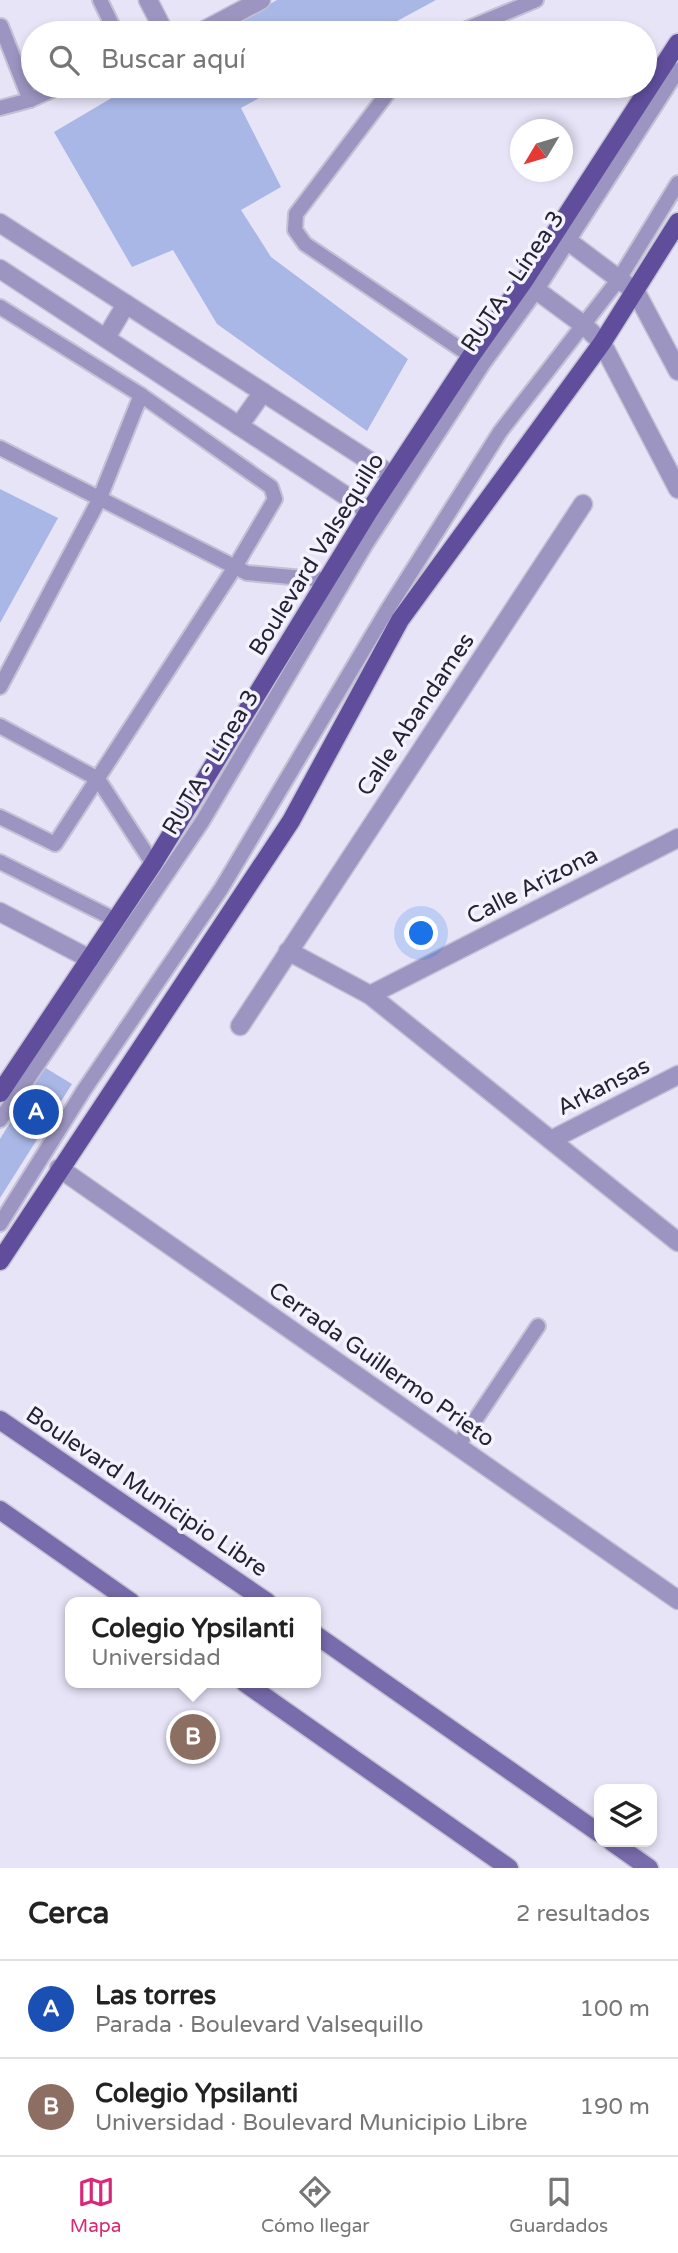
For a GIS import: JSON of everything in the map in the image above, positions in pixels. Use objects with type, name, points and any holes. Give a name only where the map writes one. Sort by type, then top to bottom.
[{"type":"main road","name":"Boulevard Valsequillo","points":[[657,78],[678,43]]},
{"type":"main road","name":"Boulevard Valsequillo","points":[[0,1093],[153,864],[369,511],[471,356],[530,286],[645,98]]},
{"type":"main road","points":[[0,1261],[291,821],[400,620],[602,343],[678,222]]},
{"type":"main road","name":"Boulevard Municipio Libre","points":[[0,1420],[260,1597]]},
{"type":"main road","points":[[0,1510],[124,1597]]},
{"type":"main road","points":[[321,1638],[594,1830]]},
{"type":"main road","points":[[253,1688],[509,1868]]},
{"type":"main road","points":[[619,1847],[649,1868]]},
{"type":"street","points":[[148,0],[159,21]]},
{"type":"street","points":[[222,21],[261,0]]},
{"type":"street","points":[[0,223],[393,476]]},
{"type":"street","points":[[561,237],[636,292],[678,371]]},
{"type":"street","points":[[0,269],[369,511]]},
{"type":"street","points":[[530,286],[585,326],[602,343],[678,489]]},
{"type":"street","points":[[106,338],[126,304]]},
{"type":"street","points":[[239,426],[262,392]]},
{"type":"street","name":"Calle Abandames","points":[[240,1026],[583,504]]},
{"type":"street","name":"Calle Arizona","points":[[370,995],[678,838]]},
{"type":"street","points":[[0,912],[90,959]]},
{"type":"street","points":[[288,951],[370,995],[678,1241]]},
{"type":"street","name":"Arkansas","points":[[551,1140],[678,1075]]},
{"type":"street","name":"Cerrada Guillermo Prieto","points":[[59,1168],[678,1601]]},
{"type":"lane","points":[[100,0],[110,21]]},
{"type":"lane","points":[[486,21],[536,0]]},
{"type":"lane","points":[[2,26],[21,76]]},
{"type":"lane","name":"RUTA - Línea 3","points":[[561,237],[678,70]]},
{"type":"lane","points":[[0,108],[34,98]]},
{"type":"lane","points":[[384,98],[296,214],[295,230],[305,244],[471,356]]},
{"type":"lane","points":[[0,1223],[84,1090],[222,890],[386,612],[500,432],[620,279],[678,183]]},
{"type":"lane","name":"RUTA - Línea 3","points":[[0,1120],[202,822],[366,544],[483,364],[530,286]]},
{"type":"lane","points":[[0,307],[141,395],[271,487],[275,499],[235,566],[55,844],[0,817]]},
{"type":"lane","points":[[0,687],[99,500],[141,395]]},
{"type":"lane","points":[[0,448],[247,573],[326,580]]},
{"type":"lane","points":[[0,726],[98,779],[153,864]]},
{"type":"lane","points":[[0,862],[116,920]]},
{"type":"lane","points":[[457,1447],[538,1326]]},
{"type":"building","points":[[277,0],[436,0],[397,21],[240,21]]},
{"type":"building","points":[[112,98],[259,98],[241,108],[281,187],[241,210],[271,257],[408,359],[367,431],[217,324],[173,250],[132,267],[54,132]]},
{"type":"building","points":[[0,489],[58,518],[0,623]]},
{"type":"building","points":[[44,1067],[72,1084],[0,1198],[0,1139]]},
{"type":"place","name":"Las torres","points":[[36,1112]]},
{"type":"place","name":"Colegio Ypsilanti","points":[[193,1737]]}]
